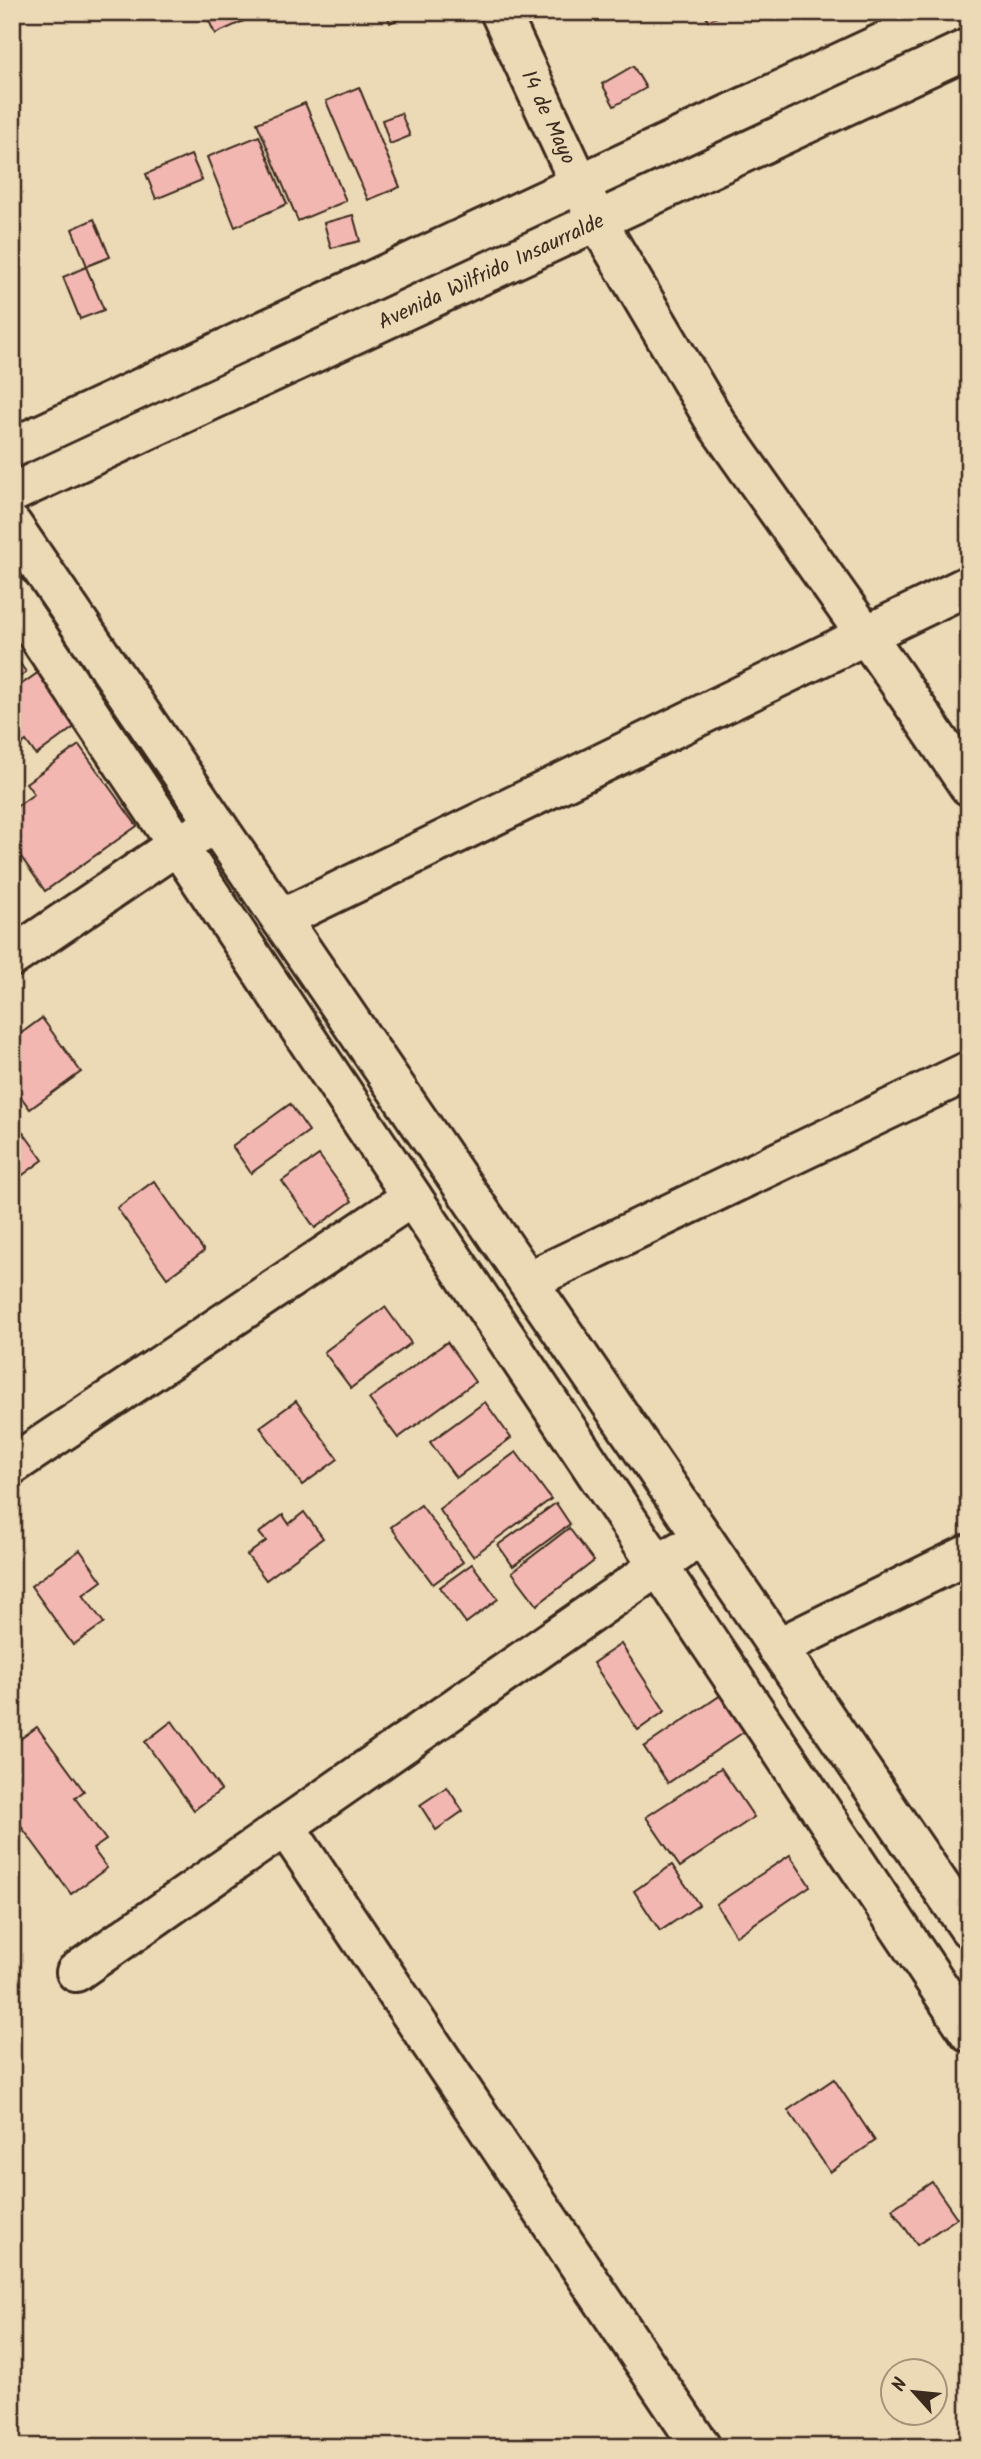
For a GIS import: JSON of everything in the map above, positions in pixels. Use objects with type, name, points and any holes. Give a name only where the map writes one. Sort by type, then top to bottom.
[{"type":"street","name":"14 de Mayo","points":[[500,12],[597,221],[718,426],[969,786]]},
{"type":"street","name":"Avenida Wilfrido Insaurralde","points":[[12,447],[949,12]]},
{"type":"street","name":"Avenida Wilfrido Insaurralde","points":[[12,493],[969,48]]},
{"type":"street","points":[[12,525],[969,1928]]},
{"type":"street","points":[[281,919],[969,585]]},
{"type":"street","points":[[12,597],[969,2032]]},
{"type":"street","points":[[12,957],[177,845],[217,825]]},
{"type":"street","points":[[528,1281],[969,1071]]},
{"type":"street","points":[[12,1465],[412,1197]]},
{"type":"street","points":[[76,1972],[701,1536]]},
{"type":"street","points":[[777,1648],[969,1554]]},
{"type":"street","points":[[285,1826],[701,2447]]},
{"type":"building","points":[[205,12],[243,12],[246,20],[215,34]]},
{"type":"building","points":[[386,12],[414,12],[390,23]]},
{"type":"building","points":[[704,12],[727,12],[708,21]]},
{"type":"building","points":[[633,66],[646,88],[614,106],[602,84]]},
{"type":"building","points":[[359,87],[400,187],[368,200],[326,101]]},
{"type":"building","points":[[305,103],[346,201],[298,221],[257,123]]},
{"type":"building","points":[[401,113],[410,136],[390,144],[382,120]]},
{"type":"building","points":[[259,136],[287,204],[235,227],[207,157]]},
{"type":"building","points":[[191,155],[202,180],[156,199],[146,174]]},
{"type":"building","points":[[353,215],[360,241],[331,248],[324,223]]},
{"type":"building","points":[[94,219],[110,257],[87,266],[72,229]]},
{"type":"building","points":[[86,267],[104,310],[80,319],[63,277]]},
{"type":"building","points":[[12,652],[26,672],[12,682]]},
{"type":"building","points":[[39,672],[77,725],[36,755],[26,741],[12,751],[12,691]]},
{"type":"building","points":[[79,745],[137,826],[45,891],[12,844],[12,810],[34,794],[26,783]]},
{"type":"building","points":[[42,1018],[81,1072],[30,1109],[12,1085],[12,1040]]},
{"type":"building","points":[[290,1104],[309,1131],[251,1173],[232,1146]]},
{"type":"building","points":[[12,1117],[43,1160],[12,1183]]},
{"type":"building","points":[[319,1155],[352,1201],[315,1228],[282,1181]]},
{"type":"building","points":[[154,1181],[204,1251],[167,1278],[117,1208]]},
{"type":"building","points":[[385,1307],[411,1343],[351,1388],[324,1352]]},
{"type":"building","points":[[447,1342],[475,1382],[398,1438],[369,1399]]},
{"type":"building","points":[[296,1401],[338,1459],[302,1485],[260,1427]]},
{"type":"building","points":[[485,1402],[511,1438],[456,1478],[430,1442]]},
{"type":"building","points":[[516,1452],[551,1499],[473,1556],[439,1509]]},
{"type":"building","points":[[556,1503],[570,1524],[513,1566],[498,1545]]},
{"type":"building","points":[[421,1505],[463,1562],[433,1584],[391,1527]]},
{"type":"building","points":[[304,1512],[323,1538],[266,1580],[247,1555],[266,1541],[259,1533],[283,1515],[289,1524]]},
{"type":"building","points":[[569,1528],[594,1561],[537,1605],[512,1572]]},
{"type":"building","points":[[80,1550],[102,1581],[83,1595],[104,1623],[73,1645],[31,1586]]},
{"type":"building","points":[[472,1564],[498,1599],[466,1623],[440,1587]]},
{"type":"building","points":[[621,1644],[665,1711],[638,1730],[593,1663]]},
{"type":"building","points":[[727,1691],[751,1727],[668,1783],[644,1747]]},
{"type":"building","points":[[172,1721],[221,1790],[194,1810],[145,1742]]},
{"type":"building","points":[[37,1727],[84,1791],[75,1798],[106,1840],[93,1849],[107,1868],[71,1894],[12,1814],[12,1745]]},
{"type":"building","points":[[721,1768],[754,1817],[680,1867],[646,1817]]},
{"type":"building","points":[[447,1787],[463,1811],[436,1830],[420,1805]]},
{"type":"building","points":[[790,1855],[810,1886],[736,1936],[716,1904]]},
{"type":"building","points":[[672,1865],[699,1905],[660,1931],[634,1891]]},
{"type":"building","points":[[834,2079],[875,2141],[830,2172],[788,2110]]},
{"type":"building","points":[[932,2182],[957,2218],[917,2245],[892,2209]]},
{"type":"building","points":[[969,2184],[969,2203],[960,2190]]}]
